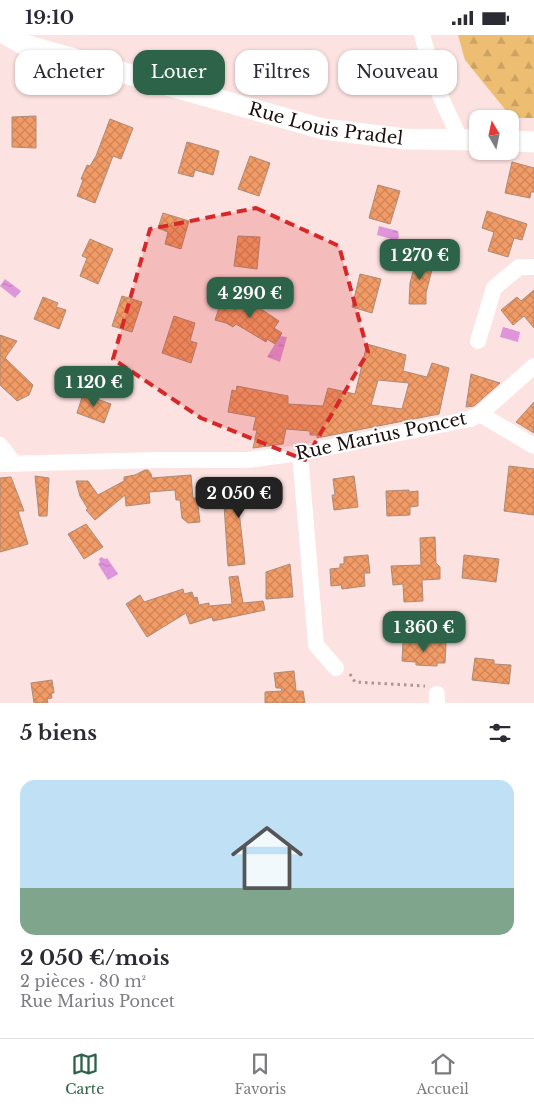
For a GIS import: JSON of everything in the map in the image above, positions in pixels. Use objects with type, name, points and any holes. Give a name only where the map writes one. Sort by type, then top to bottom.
[{"type":"main road","name":"Rue Louis Pradel","points":[[20,38],[323,129],[405,139],[469,139]]},
{"type":"main road","points":[[519,141],[534,142]]},
{"type":"street","points":[[422,35],[438,91],[469,139]]},
{"type":"street","points":[[478,341],[494,288],[519,267],[534,267]]},
{"type":"street","name":"Rue Marius Poncet","points":[[8,464],[248,460],[300,453],[470,419],[480,414],[534,366]]},
{"type":"street","points":[[480,414],[534,446]]},
{"type":"street","points":[[0,445],[8,464]]},
{"type":"street","points":[[300,453],[316,645],[336,668]]},
{"type":"path","points":[[336,668],[348,669],[355,682],[429,686],[437,698]]},
{"type":"highlighted area","points":[[256,208],[339,246],[368,352],[305,460],[201,418],[113,359],[150,229]]},
{"type":"green space","points":[[458,35],[534,35],[534,118],[519,118],[519,110],[506,110],[465,60]]},
{"type":"water","points":[[379,226],[398,231],[399,238],[395,240],[377,235]]},
{"type":"water","points":[[5,279],[21,291],[15,298],[0,286]]},
{"type":"water","points":[[503,327],[520,332],[518,342],[500,337]]},
{"type":"water","points":[[280,336],[287,337],[280,362],[267,357]]},
{"type":"water","points":[[101,557],[107,558],[118,574],[108,580],[98,564]]},
{"type":"building","points":[[36,116],[36,148],[12,147],[12,117]]},
{"type":"building","points":[[110,119],[133,128],[121,159],[113,156],[95,203],[77,196],[87,165],[90,166],[96,156]]},
{"type":"building","points":[[187,142],[219,151],[213,175],[195,170],[193,177],[178,173]]},
{"type":"building","points":[[250,156],[270,163],[259,196],[238,189]]},
{"type":"building","points":[[512,162],[534,168],[534,192],[531,192],[530,198],[505,193]]},
{"type":"building","points":[[378,185],[400,191],[390,224],[369,218]]},
{"type":"building","points":[[487,211],[527,224],[522,240],[514,238],[508,257],[488,251],[494,232],[482,228]]},
{"type":"building","points":[[163,213],[189,221],[181,249],[165,244],[168,232],[158,228]]},
{"type":"building","points":[[238,236],[260,237],[257,269],[234,266]]},
{"type":"building","points":[[90,239],[113,249],[98,284],[80,276],[87,258],[82,256]]},
{"type":"building","points":[[417,257],[434,262],[426,293],[426,304],[409,304],[410,283]]},
{"type":"building","points":[[360,274],[381,279],[372,313],[352,307]]},
{"type":"building","points":[[534,290],[534,328],[524,316],[513,325],[501,310],[517,297],[521,301]]},
{"type":"building","points":[[240,295],[279,321],[274,328],[282,333],[275,344],[267,339],[266,342],[236,324],[233,327],[215,320],[221,302],[234,305]]},
{"type":"building","points":[[122,296],[142,302],[132,332],[112,326]]},
{"type":"building","points":[[43,297],[58,303],[56,307],[66,310],[59,329],[34,319]]},
{"type":"building","points":[[174,316],[195,323],[190,341],[197,343],[191,363],[162,353]]},
{"type":"building","points":[[0,335],[17,341],[5,358],[33,385],[29,395],[17,401],[0,385]]},
{"type":"building","points":[[367,344],[406,355],[403,371],[427,377],[432,363],[449,368],[439,414],[317,438],[317,435],[310,435],[310,431],[286,429],[283,444],[253,448],[257,430],[253,430],[256,417],[228,412],[232,390],[236,391],[237,386],[288,396],[288,404],[323,406],[328,388],[355,394]],"holes":[[[378,380],[409,383],[402,409],[371,405]]]},
{"type":"building","points":[[471,374],[500,383],[474,406],[466,407]]},
{"type":"building","points":[[83,394],[111,404],[104,423],[77,413]]},
{"type":"building","points":[[534,402],[534,433],[516,422]]},
{"type":"building","points":[[509,466],[534,469],[534,515],[504,511]]},
{"type":"building","points":[[148,470],[152,478],[191,475],[193,498],[197,498],[200,522],[188,523],[182,518],[180,500],[176,500],[175,490],[149,492],[150,503],[126,506],[125,495],[95,520],[86,510],[88,509],[80,496],[76,481],[88,481],[98,495],[124,481],[124,477],[135,475]]},
{"type":"building","points":[[35,476],[49,478],[47,516],[39,516]]},
{"type":"building","points":[[354,476],[358,507],[334,510],[332,495],[335,495],[333,479]]},
{"type":"building","points":[[11,477],[24,511],[18,511],[28,544],[0,552],[0,478]]},
{"type":"building","points":[[264,487],[265,506],[243,507],[243,511],[239,511],[245,564],[228,566],[223,489]]},
{"type":"building","points":[[409,490],[409,492],[418,491],[418,506],[410,507],[410,515],[387,516],[386,491]]},
{"type":"building","points":[[86,524],[103,547],[84,559],[68,534]]},
{"type":"building","points":[[435,537],[436,563],[440,567],[440,579],[422,580],[423,601],[404,602],[403,584],[393,585],[391,566],[421,565],[420,538]]},
{"type":"building","points":[[368,555],[370,573],[364,573],[365,586],[342,589],[341,585],[331,586],[330,569],[340,568],[340,564],[344,564],[344,557]]},
{"type":"building","points":[[464,555],[499,559],[496,582],[462,578]]},
{"type":"building","points":[[290,564],[293,597],[266,599],[266,572]]},
{"type":"building","points":[[238,576],[243,603],[263,601],[265,610],[213,621],[212,617],[190,624],[186,613],[147,637],[126,604],[140,595],[144,602],[183,589],[184,594],[192,592],[194,598],[197,597],[199,605],[209,603],[209,606],[232,604],[229,577]]},
{"type":"building","points":[[403,642],[446,643],[445,663],[437,663],[437,666],[416,665],[416,662],[402,661]]},
{"type":"building","points":[[475,658],[494,660],[494,664],[511,665],[509,684],[472,680]]},
{"type":"building","points":[[294,671],[296,691],[303,691],[305,703],[265,703],[265,692],[282,691],[281,688],[276,688],[274,673]]},
{"type":"building","points":[[52,680],[54,693],[51,693],[52,698],[47,699],[48,703],[34,703],[31,683]]}]
